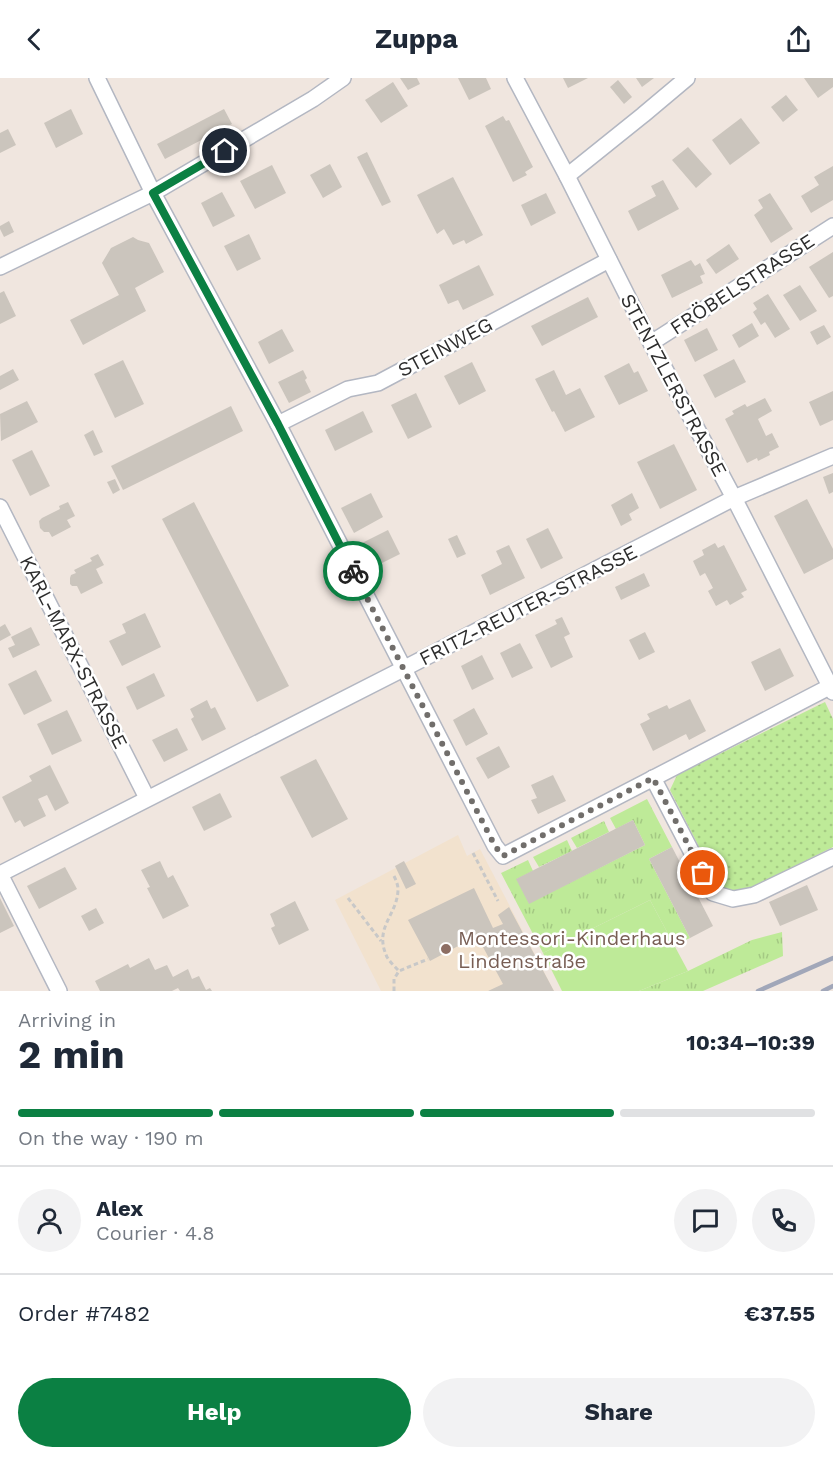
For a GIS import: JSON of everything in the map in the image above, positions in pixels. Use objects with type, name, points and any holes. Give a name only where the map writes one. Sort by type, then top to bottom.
[{"type":"street","points":[[97,78],[153,193],[278,424],[495,846],[503,856],[832,688]]},
{"type":"street","points":[[0,267],[153,193],[313,99],[343,78]]},
{"type":"street","name":"STENTZLERSTRASSE","points":[[515,78],[832,688]]},
{"type":"street","points":[[567,176],[687,78]]},
{"type":"street","name":"FRÖBELSTRASSE","points":[[651,343],[833,226]]},
{"type":"street","name":"STEINWEG","points":[[278,424],[348,389],[378,383],[609,260]]},
{"type":"street","name":"FRITZ-REUTER-STRASSE","points":[[59,991],[0,874],[734,498],[833,456]]},
{"type":"street","name":"KARL-MARX-STRASSE","points":[[0,507],[147,798]]},
{"type":"street","points":[[653,778],[713,892],[733,899],[754,895],[833,857]]},
{"type":"path","points":[[473,853],[498,901]]},
{"type":"path","points":[[381,940],[396,900],[398,887],[394,876]]},
{"type":"path","points":[[348,898],[381,940],[387,958],[399,971]]},
{"type":"path","points":[[394,991],[394,979],[399,971],[428,958]]},
{"type":"shaded area","name":"Montessori-Kinderhaus Lindenstraße","points":[[458,835],[467,856],[480,849],[554,991],[381,991],[335,900]]},
{"type":"green space","points":[[825,702],[833,719],[833,847],[743,892],[719,886],[670,790],[677,775]]},
{"type":"green space","points":[[647,799],[672,847],[649,859],[690,938],[674,945],[650,900],[543,953],[501,873],[528,860],[533,871],[517,879],[529,903],[645,845],[633,820],[616,829],[610,818]]},
{"type":"green space","points":[[604,821],[609,832],[577,848],[571,838]]},
{"type":"green space","points":[[567,840],[572,851],[539,867],[533,857]]},
{"type":"green space","points":[[650,900],[688,971],[639,991],[562,991],[543,953]]},
{"type":"green space","points":[[782,932],[783,956],[703,991],[639,991],[688,971],[752,940]]},
{"type":"building","points":[[400,78],[417,78],[420,84],[408,90]]},
{"type":"building","points":[[458,78],[486,78],[491,89],[469,100]]},
{"type":"building","points":[[563,78],[588,78],[568,88]]},
{"type":"building","points":[[636,78],[654,78],[642,87]]},
{"type":"building","points":[[804,78],[833,78],[833,87],[818,98]]},
{"type":"building","points":[[618,80],[632,97],[624,104],[610,87]]},
{"type":"building","points":[[393,82],[408,106],[381,123],[365,100]]},
{"type":"building","points":[[786,95],[798,110],[783,122],[771,107]]},
{"type":"building","points":[[71,109],[83,134],[56,148],[44,123]]},
{"type":"building","points":[[224,109],[232,124],[165,159],[157,144]]},
{"type":"building","points":[[503,116],[506,121],[509,120],[533,167],[525,172],[527,175],[513,182],[485,126]]},
{"type":"building","points":[[741,118],[760,143],[730,165],[712,140]]},
{"type":"building","points":[[8,129],[16,145],[0,153],[0,133]]},
{"type":"building","points":[[688,147],[712,174],[696,188],[672,160]]},
{"type":"building","points":[[367,152],[391,202],[382,206],[357,157]]},
{"type":"building","points":[[330,164],[342,187],[323,198],[310,175]]},
{"type":"building","points":[[272,165],[286,193],[255,209],[240,181]]},
{"type":"building","points":[[833,166],[833,200],[811,213],[801,196],[819,185],[814,177]]},
{"type":"building","points":[[453,177],[483,235],[466,244],[464,240],[453,245],[444,229],[437,234],[417,195]]},
{"type":"building","points":[[663,180],[679,209],[638,231],[628,211],[656,196],[651,186]]},
{"type":"building","points":[[222,192],[235,216],[213,227],[201,203]]},
{"type":"building","points":[[546,193],[556,213],[531,226],[521,205]]},
{"type":"building","points":[[770,193],[793,229],[771,243],[754,215],[763,208],[758,200]]},
{"type":"building","points":[[9,221],[14,232],[4,237],[0,226]]},
{"type":"building","points":[[249,234],[261,259],[237,271],[224,246]]},
{"type":"building","points":[[133,237],[149,243],[164,272],[135,288],[146,311],[83,345],[70,320],[119,295],[102,263],[111,248]]},
{"type":"building","points":[[729,244],[739,259],[716,274],[706,260]]},
{"type":"building","points":[[833,252],[833,296],[829,298],[809,267]]},
{"type":"building","points":[[691,260],[695,266],[700,263],[705,274],[700,276],[703,283],[672,298],[661,275]]},
{"type":"building","points":[[479,265],[494,295],[463,310],[458,300],[448,304],[439,285]]},
{"type":"building","points":[[800,285],[817,311],[800,321],[783,295]]},
{"type":"building","points":[[4,291],[16,316],[0,324],[0,293]]},
{"type":"building","points":[[768,294],[790,329],[775,338],[765,322],[761,325],[753,312],[757,309],[753,303]]},
{"type":"building","points":[[588,297],[598,317],[542,346],[531,326]]},
{"type":"building","points":[[752,323],[759,336],[739,348],[732,335]]},
{"type":"building","points":[[824,325],[831,337],[817,345],[810,332]]},
{"type":"building","points":[[707,328],[718,350],[695,362],[684,340]]},
{"type":"building","points":[[282,329],[294,351],[269,364],[258,342]]},
{"type":"building","points":[[734,359],[746,382],[715,398],[703,375]]},
{"type":"building","points":[[123,360],[144,404],[115,418],[94,374]]},
{"type":"building","points":[[472,362],[486,391],[459,405],[444,376]]},
{"type":"building","points":[[629,363],[634,373],[638,371],[648,391],[619,405],[604,376]]},
{"type":"building","points":[[13,369],[19,380],[0,390],[0,376]]},
{"type":"building","points":[[303,370],[311,392],[289,403],[278,382]]},
{"type":"building","points":[[554,370],[566,395],[580,388],[595,417],[565,432],[535,379]]},
{"type":"building","points":[[833,391],[833,420],[820,426],[809,402]]},
{"type":"building","points":[[416,393],[432,427],[408,439],[391,405]]},
{"type":"building","points":[[765,398],[772,411],[758,419],[766,436],[772,433],[779,447],[758,461],[757,458],[747,463],[725,419],[734,414],[732,411],[745,404],[747,407]]},
{"type":"building","points":[[27,401],[38,422],[1,441],[0,414]]},
{"type":"building","points":[[231,406],[243,431],[123,490],[111,466]]},
{"type":"building","points":[[363,411],[373,432],[335,451],[325,430]]},
{"type":"building","points":[[93,430],[103,452],[94,456],[84,435]]},
{"type":"building","points":[[674,444],[697,490],[660,509],[637,462]]},
{"type":"building","points":[[32,450],[50,486],[30,496],[12,460]]},
{"type":"building","points":[[833,473],[833,492],[829,494],[823,477]]},
{"type":"building","points":[[115,479],[120,490],[113,494],[107,482]]},
{"type":"building","points":[[371,493],[383,517],[354,533],[341,508]]},
{"type":"building","points":[[632,493],[639,508],[629,514],[632,520],[621,526],[611,505]]},
{"type":"building","points":[[807,499],[833,549],[833,559],[804,574],[774,516]]},
{"type":"building","points":[[68,502],[75,516],[67,520],[71,527],[52,537],[49,532],[44,532],[40,528],[39,521]]},
{"type":"building","points":[[194,502],[289,686],[257,702],[162,519]]},
{"type":"building","points":[[548,528],[563,558],[541,569],[526,539]]},
{"type":"building","points":[[388,530],[400,554],[372,568],[360,544]]},
{"type":"building","points":[[457,535],[466,554],[457,558],[448,539]]},
{"type":"building","points":[[715,543],[718,548],[724,545],[747,590],[741,593],[744,597],[730,605],[727,600],[716,606],[708,591],[713,588],[705,573],[700,576],[693,561],[704,555],[702,550]]},
{"type":"building","points":[[509,545],[525,578],[490,595],[481,575],[502,564],[496,551]]},
{"type":"building","points":[[98,554],[104,565],[96,569],[103,583],[81,594],[77,586],[70,584],[71,575],[76,573],[74,570],[92,561],[90,558]]},
{"type":"building","points":[[644,573],[650,586],[621,600],[615,587]]},
{"type":"building","points":[[145,613],[161,647],[122,666],[109,641],[126,633],[122,624]]},
{"type":"building","points":[[562,617],[570,634],[564,637],[573,657],[551,668],[535,635],[557,624],[555,620]]},
{"type":"building","points":[[5,624],[11,635],[0,641],[0,627]]},
{"type":"building","points":[[31,627],[40,645],[13,658],[8,648],[15,645],[11,637]]},
{"type":"building","points":[[645,632],[655,652],[639,660],[629,640]]},
{"type":"building","points":[[520,643],[533,668],[512,678],[500,653]]},
{"type":"building","points":[[780,648],[794,676],[765,691],[751,662]]},
{"type":"building","points":[[482,655],[494,679],[472,690],[461,666]]},
{"type":"building","points":[[36,670],[52,701],[24,715],[8,684]]},
{"type":"building","points":[[154,673],[165,696],[137,710],[126,687]]},
{"type":"building","points":[[690,699],[706,731],[689,740],[686,734],[653,751],[640,724],[650,719],[647,714],[667,705],[669,709]]},
{"type":"building","points":[[207,700],[211,709],[215,707],[226,729],[202,741],[191,719],[194,717],[190,709]]},
{"type":"building","points":[[474,708],[488,734],[466,746],[453,720]]},
{"type":"building","points":[[67,710],[82,741],[52,755],[37,724]]},
{"type":"building","points":[[177,728],[188,750],[164,762],[152,740]]},
{"type":"building","points":[[499,746],[510,767],[488,779],[476,758]]},
{"type":"building","points":[[316,759],[348,819],[312,838],[280,777]]},
{"type":"building","points":[[50,765],[69,803],[55,811],[47,795],[38,799],[46,816],[24,827],[20,820],[15,823],[2,797],[32,781],[29,776]]},
{"type":"building","points":[[553,775],[566,801],[538,814],[531,800],[537,798],[531,785]]},
{"type":"building","points":[[220,793],[232,817],[204,831],[192,807]]},
{"type":"building","points":[[633,820],[645,845],[529,904],[516,879]]},
{"type":"building","points":[[672,847],[713,926],[690,938],[649,859]]},
{"type":"building","points":[[160,861],[168,878],[173,875],[189,906],[163,919],[147,888],[150,887],[141,870]]},
{"type":"building","points":[[404,861],[416,884],[406,889],[395,866]]},
{"type":"building","points":[[65,867],[77,889],[39,909],[27,886]]},
{"type":"building","points":[[807,885],[818,910],[780,926],[769,902]]},
{"type":"building","points":[[474,888],[493,928],[503,924],[498,915],[509,907],[554,991],[488,991],[503,984],[477,936],[430,961],[408,920]]},
{"type":"building","points":[[0,898],[14,926],[0,933]]},
{"type":"building","points":[[295,901],[309,930],[279,945],[271,928],[275,926],[270,914]]},
{"type":"building","points":[[96,908],[104,923],[89,931],[81,916]]},
{"type":"building","points":[[149,958],[155,970],[167,965],[173,977],[188,969],[192,979],[199,976],[206,990],[210,988],[212,991],[180,991],[178,988],[172,991],[100,991],[95,981],[128,964],[130,968]]},
{"type":"railway","points":[[758,991],[833,958]]},
{"type":"railway","points":[[823,991],[833,986]]},
{"type":"way so far","points":[[353,571],[495,846],[503,856],[653,778],[703,873]]},
{"type":"place","name":"Montessori-Kinderhaus Lindenstraße","points":[[446,949]]},
{"type":"route","points":[[225,151],[153,193],[278,424],[353,571]]}]
